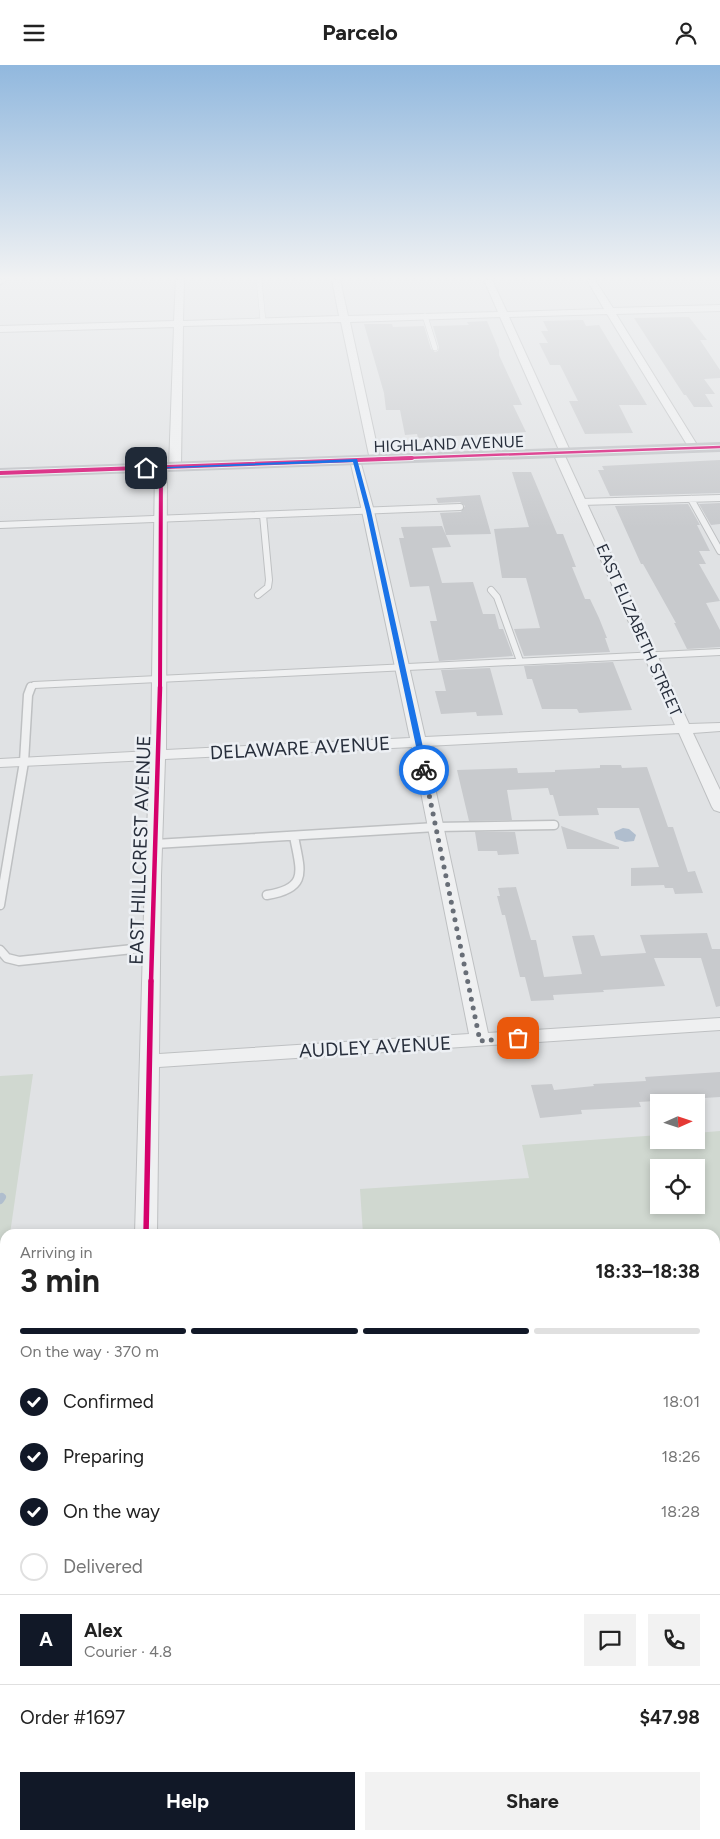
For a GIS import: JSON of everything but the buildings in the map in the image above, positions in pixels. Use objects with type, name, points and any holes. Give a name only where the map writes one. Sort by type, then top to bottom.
[{"type":"main road","name":"HIGHLAND AVENUE","points":[[0,473],[720,447]]},
{"type":"street","name":"EAST HILLCREST AVENUE","points":[[146,1229],[158,755],[161,519],[168,467],[176,363]]},
{"type":"street","points":[[354,363],[375,460]]},
{"type":"street","name":"EAST ELIZABETH STREET","points":[[524,363],[581,502],[720,807]]},
{"type":"street","points":[[642,363],[694,448]]},
{"type":"street","points":[[355,460],[402,666],[480,1041]]},
{"type":"street","name":"DELAWARE AVENUE","points":[[0,763],[720,727]]},
{"type":"street","name":"AUDLEY AVENUE","points":[[150,1061],[720,1024]]},
{"type":"lane","points":[[581,502],[720,498]]},
{"type":"lane","points":[[691,499],[720,551]]},
{"type":"lane","points":[[0,525],[460,507]]},
{"type":"lane","points":[[258,595],[268,587],[269,580],[262,515]]},
{"type":"lane","points":[[491,590],[497,597],[520,661]]},
{"type":"lane","points":[[0,905],[24,762],[28,695],[30,688],[34,685],[720,652]]},
{"type":"lane","points":[[155,844],[436,827],[554,825]]},
{"type":"lane","points":[[267,895],[282,893],[297,885],[299,869],[294,836]]},
{"type":"lane","points":[[0,949],[7,958],[19,961],[152,947]]},
{"type":"shaded area","points":[[33,1074],[11,1229],[0,1229],[0,1076]]},
{"type":"shaded area","points":[[720,1131],[720,1229],[363,1229],[360,1189],[529,1178],[522,1145],[650,1136],[650,1149],[705,1149],[705,1132]]},
{"type":"water","points":[[623,828],[629,829],[636,835],[634,841],[625,842],[616,839],[614,832]]},
{"type":"cycle path","points":[[0,473],[720,447]]},
{"type":"cycle path","points":[[146,1229],[153,876],[160,708],[161,467]]},
{"type":"way so far","points":[[424,770],[480,1041],[518,1038]]},
{"type":"route","points":[[146,468],[355,460],[368,511],[379,569],[424,770]]}]
